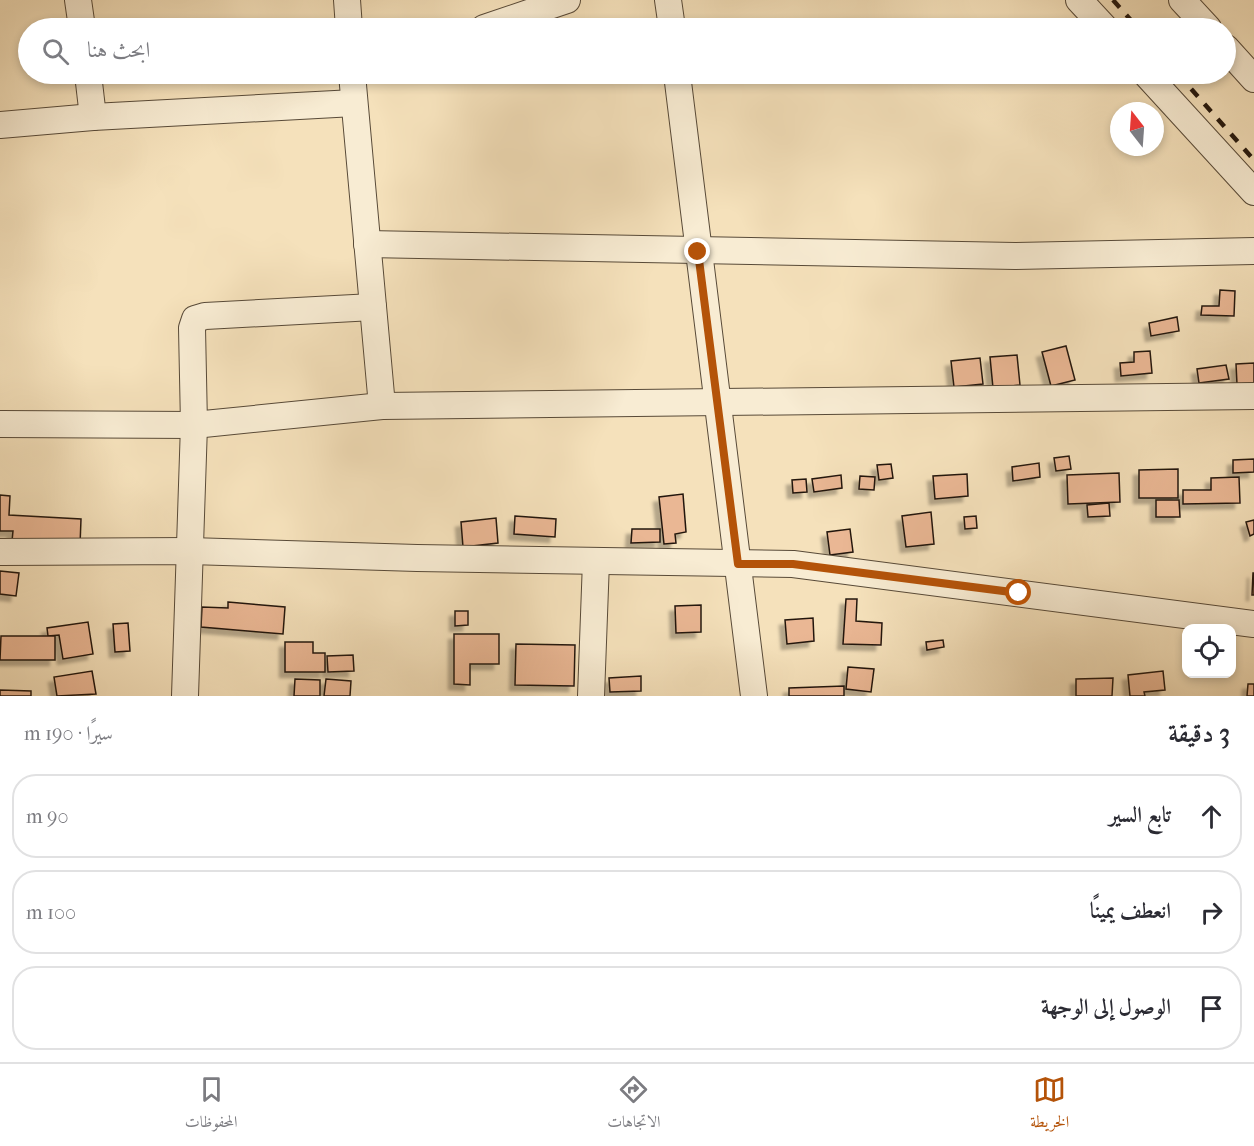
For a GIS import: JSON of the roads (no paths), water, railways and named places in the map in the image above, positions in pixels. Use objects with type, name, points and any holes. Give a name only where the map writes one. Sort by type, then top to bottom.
[{"type":"street","points":[[78,0],[81,18]]},
{"type":"street","points":[[347,0],[348,18]]},
{"type":"street","points":[[514,18],[567,0]]},
{"type":"street","points":[[668,0],[671,18]]},
{"type":"street","points":[[1079,0],[1096,18]]},
{"type":"street","points":[[1182,0],[1199,18]]},
{"type":"street","points":[[1236,59],[1254,79]]},
{"type":"street","points":[[89,84],[93,117]]},
{"type":"street","points":[[353,84],[382,406]]},
{"type":"street","points":[[678,84],[754,696]]},
{"type":"street","points":[[1155,84],[1254,192]]},
{"type":"street","points":[[0,125],[93,117],[354,103]]},
{"type":"street","points":[[367,244],[698,252],[1015,256],[1254,251]]},
{"type":"street","points":[[185,696],[194,425],[192,328],[195,319],[205,316],[373,307]]},
{"type":"street","points":[[0,424],[194,425],[382,406],[717,401],[1074,400],[1254,396]]},
{"type":"street","points":[[0,552],[190,551],[793,564],[1254,624]]},
{"type":"street","points":[[591,696],[596,561]]},
{"type":"railway","points":[[1113,0],[1129,18]]},
{"type":"railway","points":[[1187,84],[1254,160]]}]
